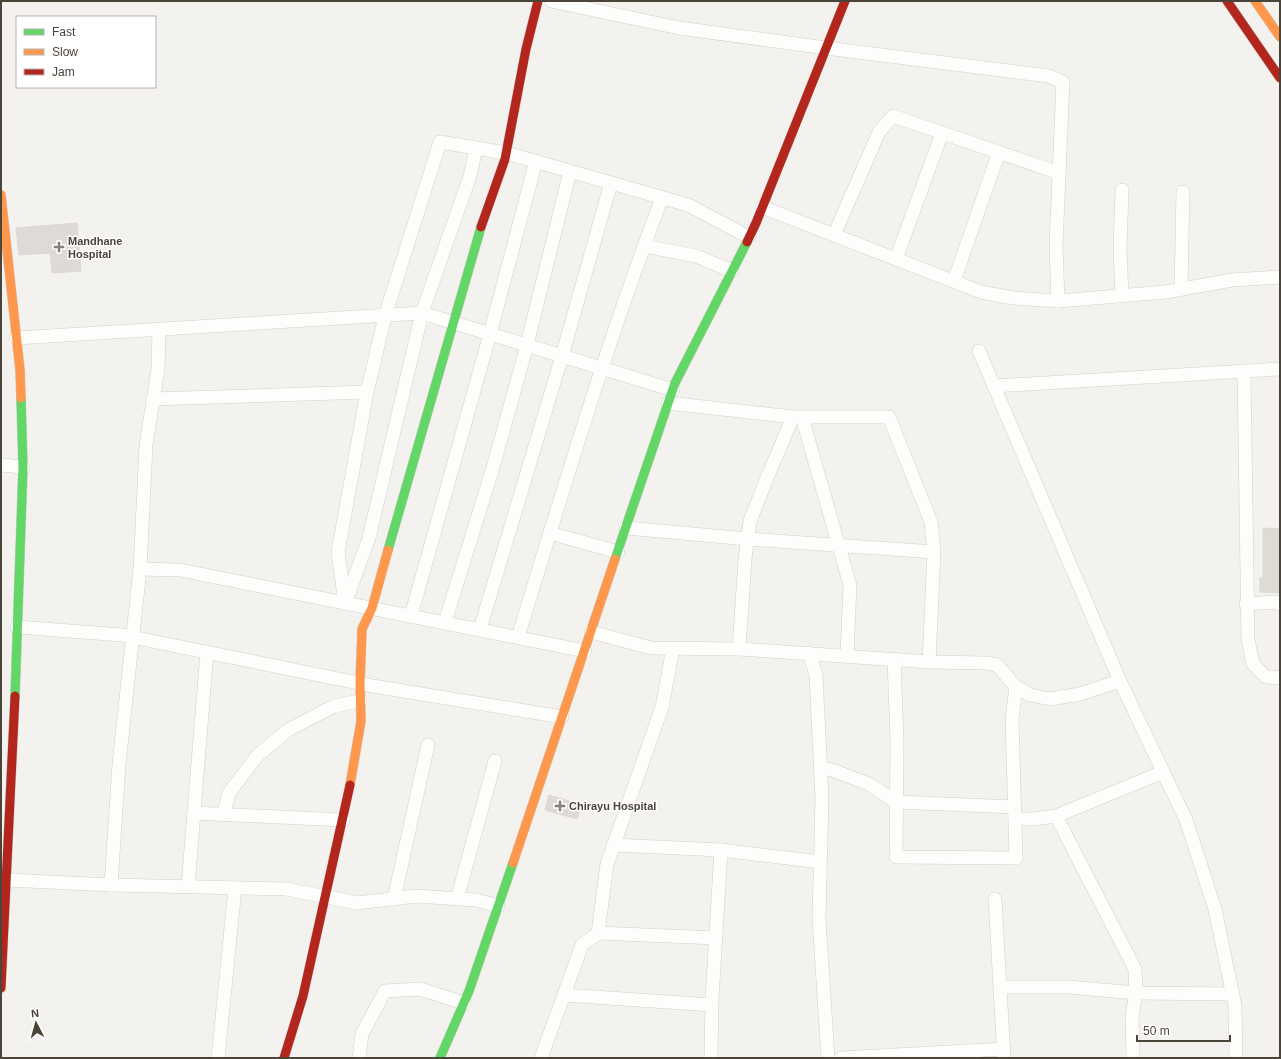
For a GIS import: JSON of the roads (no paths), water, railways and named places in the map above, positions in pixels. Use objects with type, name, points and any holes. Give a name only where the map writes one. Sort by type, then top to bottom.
[{"type":"main road","points":[[284,1058],[303,996],[343,820],[361,721],[360,683],[362,629],[372,608],[481,227],[506,153],[526,49],[538,1]]},
{"type":"main road","points":[[440,1058],[464,1003],[498,906],[668,403],[673,390],[749,237],[846,1]]},
{"type":"main road","points":[[1227,1],[1280,78]]},
{"type":"main road","points":[[1255,1],[1280,38]]},
{"type":"main road","points":[[1,195],[20,370],[23,467],[15,711],[1,988]]},
{"type":"street","points":[[551,1],[679,28],[1049,76],[1062,82],[1056,245],[1058,301]]},
{"type":"street","points":[[834,235],[879,132],[893,116],[1059,173]]},
{"type":"street","points":[[896,259],[942,133]]},
{"type":"street","points":[[345,603],[338,552],[367,392],[385,316],[440,142],[506,153],[688,205],[749,237]]},
{"type":"street","points":[[345,603],[369,538],[422,314],[470,176],[476,148]]},
{"type":"street","points":[[954,281],[999,152]]},
{"type":"street","points":[[411,616],[490,334],[536,162]]},
{"type":"street","points":[[445,622],[492,471],[527,345],[570,171]]},
{"type":"street","points":[[480,630],[562,356],[611,183]]},
{"type":"street","points":[[1122,190],[1120,250],[1122,296]]},
{"type":"street","points":[[1181,289],[1183,192]]},
{"type":"street","points":[[518,637],[601,368],[662,198]]},
{"type":"street","points":[[762,207],[981,292],[1007,297],[1058,301],[1166,292],[1232,280],[1280,277]]},
{"type":"street","points":[[644,246],[696,256],[732,271]]},
{"type":"street","points":[[16,338],[422,314],[673,390]]},
{"type":"street","points":[[111,884],[119,764],[140,569],[146,444],[158,369],[159,330]]},
{"type":"street","points":[[979,351],[1120,682],[1186,820],[1215,908],[1235,1006],[1236,1058]]},
{"type":"street","points":[[994,386],[1280,369]]},
{"type":"street","points":[[1244,372],[1246,604],[1248,640],[1253,664],[1266,676],[1280,678]]},
{"type":"street","points":[[153,399],[367,392]]},
{"type":"street","points":[[668,403],[798,417],[889,417],[931,522],[934,552],[930,662]]},
{"type":"street","points":[[739,649],[750,521],[769,473],[798,417]]},
{"type":"street","points":[[798,417],[850,585],[847,655]]},
{"type":"street","points":[[1,465],[23,467]]},
{"type":"street","points":[[626,528],[748,539],[934,552]]},
{"type":"street","points":[[550,533],[618,552]]},
{"type":"street","points":[[140,569],[180,570],[585,651]]},
{"type":"street","points":[[1246,604],[1277,602],[1280,604]]},
{"type":"street","points":[[17,627],[122,635],[360,683],[562,717]]},
{"type":"street","points":[[591,632],[651,648],[739,649],[847,655],[930,662],[986,663],[997,665],[1016,687],[1030,696],[1050,699],[1080,694],[1120,682]]},
{"type":"street","points":[[598,933],[607,864],[662,707],[673,648]]},
{"type":"street","points":[[188,886],[207,652]]},
{"type":"street","points":[[809,653],[816,676],[822,798],[818,919],[828,1058]]},
{"type":"street","points":[[894,659],[897,741],[896,857],[1016,858],[1012,719],[1016,687]]},
{"type":"street","points":[[224,814],[229,793],[252,762],[288,730],[334,706],[360,701]]},
{"type":"street","points":[[394,899],[428,745]]},
{"type":"street","points":[[457,899],[495,761]]},
{"type":"street","points":[[820,768],[832,770],[869,784],[896,802],[1015,813],[1033,819],[1056,816],[1163,772]]},
{"type":"street","points":[[194,813],[343,820]]},
{"type":"street","points":[[1056,816],[1135,969],[1136,993],[1132,1016],[1133,1058]]},
{"type":"street","points":[[613,845],[721,850],[820,862]]},
{"type":"street","points":[[710,1058],[721,850]]},
{"type":"street","points":[[7,880],[286,889],[357,903],[416,896],[476,900],[498,906]]},
{"type":"street","points":[[218,1058],[235,888]]},
{"type":"street","points":[[841,1058],[1004,1053],[995,899]]},
{"type":"street","points":[[541,1058],[582,945],[598,933],[716,938]]},
{"type":"street","points":[[1001,987],[1068,987],[1136,993],[1233,994]]},
{"type":"street","points":[[359,1058],[362,1034],[385,990],[420,989],[464,1003]]},
{"type":"street","points":[[564,995],[712,1005]]},
{"type":"place","name":"Mandhane Hospital","points":[[59,247]]},
{"type":"place","name":"Chirayu Hospital","points":[[560,806]]}]
